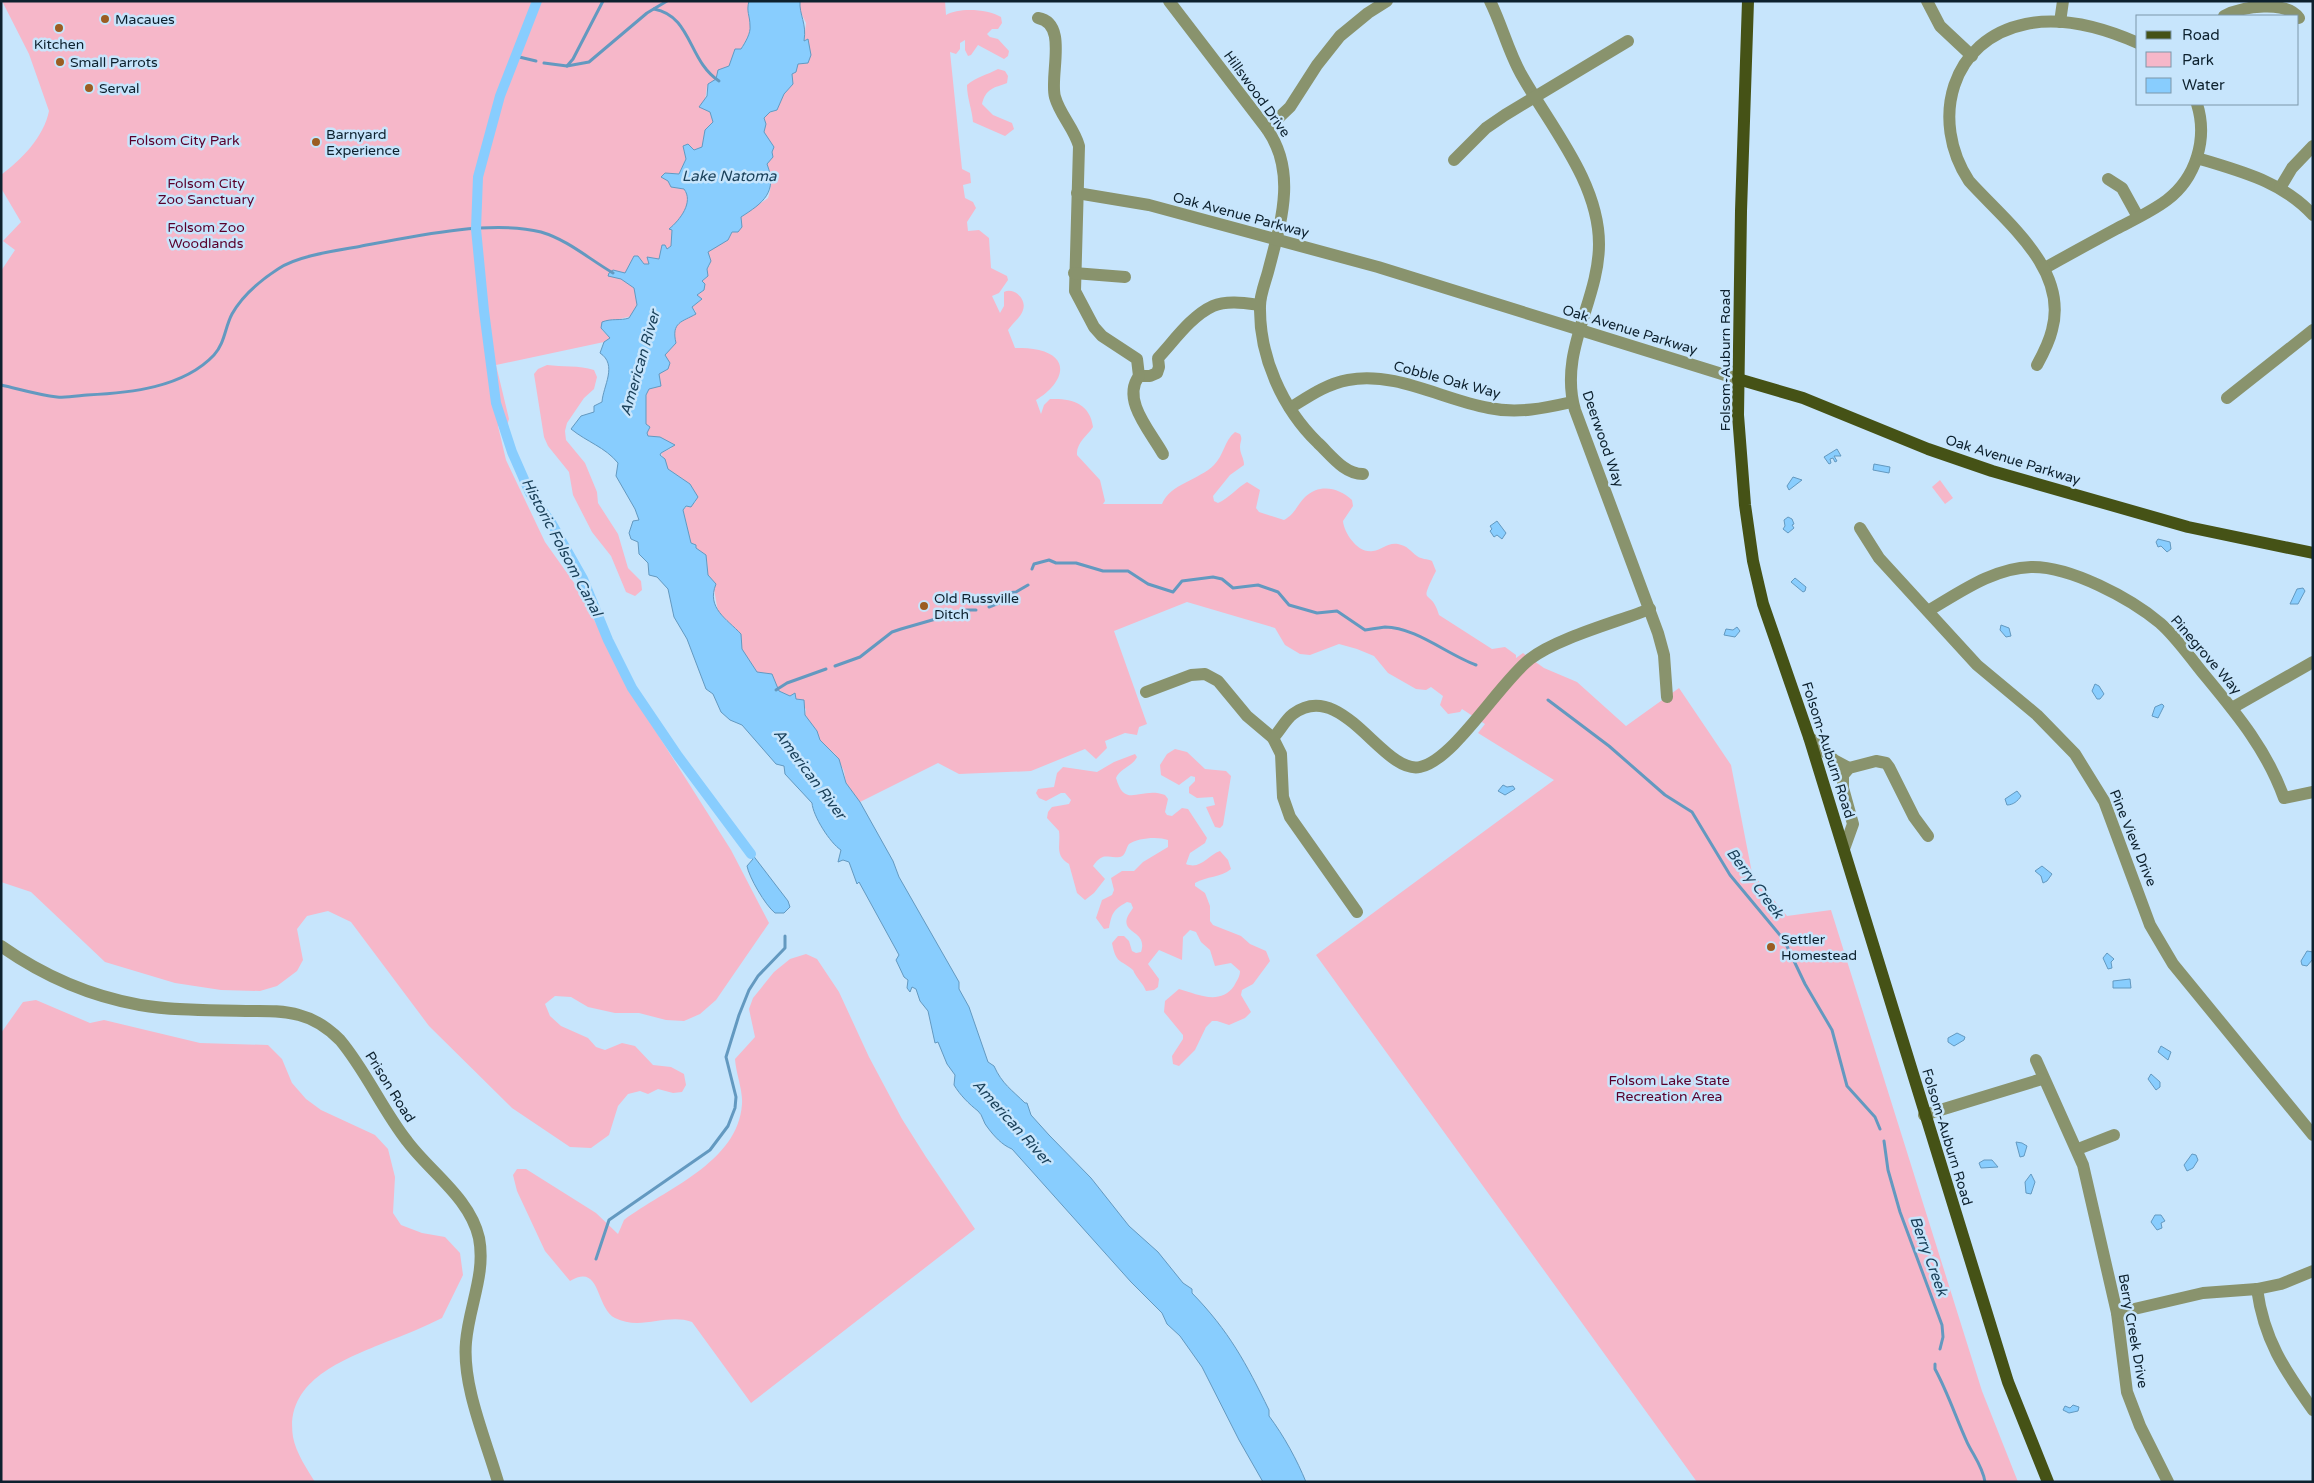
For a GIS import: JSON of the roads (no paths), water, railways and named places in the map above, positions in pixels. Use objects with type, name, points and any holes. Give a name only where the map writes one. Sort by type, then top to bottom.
[{"type":"main road","name":"Folsom-Auburn Road","points":[[1748,1],[1740,212],[1738,379],[1741,456],[1753,560],[1763,604],[1809,737],[1924,1115],[2008,1382],[2048,1482]]},
{"type":"main road","name":"Oak Avenue Parkway","points":[[1738,379],[1803,398],[1928,449],[1992,471],[2188,527],[2313,553]]},
{"type":"street","name":"Hillswood Drive","points":[[1169,1],[1267,129],[1280,153],[1286,180],[1276,240],[1260,305],[1269,363],[1274,380],[1290,408],[1314,439],[1343,468],[1352,473],[1363,474]]},
{"type":"street","points":[[1267,129],[1290,107],[1317,65],[1340,36],[1360,18],[1387,1]]},
{"type":"street","name":"Deerwood Way","points":[[1490,1],[1511,54],[1534,97],[1587,186],[1596,212],[1599,232],[1598,260],[1570,370],[1572,402],[1650,609],[1664,655],[1667,697]]},
{"type":"street","points":[[1927,1],[1940,26],[1972,56]]},
{"type":"street","points":[[2060,22],[2063,1]]},
{"type":"street","points":[[2227,15],[2252,6],[2291,9],[2296,15]]},
{"type":"street","points":[[1038,18],[1050,24],[1056,37],[1054,94],[1075,132],[1079,146],[1075,290],[1079,302],[1094,327],[1102,336],[1137,359],[1140,376],[1133,388],[1133,401],[1163,454]]},
{"type":"street","points":[[2037,366],[2053,329],[2054,293],[2045,268],[2034,252],[1969,180],[1952,149],[1948,122],[1951,95],[1958,76],[1972,56],[1987,41],[2012,28],[2039,22],[2060,22],[2103,30],[2136,42]]},
{"type":"street","points":[[1454,160],[1486,128],[1628,41]]},
{"type":"street","points":[[2045,268],[2166,201],[2179,189],[2190,174],[2197,158],[2201,133],[2197,105]]},
{"type":"street","points":[[2280,188],[2292,168],[2313,146]]},
{"type":"street","points":[[2197,158],[2256,177],[2280,188],[2313,214]]},
{"type":"street","points":[[2108,179],[2122,188],[2138,217]]},
{"type":"street","name":"Oak Avenue Parkway","points":[[1077,193],[1149,205],[1378,267],[1738,379]]},
{"type":"street","points":[[1074,273],[1125,277]]},
{"type":"street","points":[[1140,376],[1157,374],[1159,367],[1158,358],[1192,322],[1213,306],[1241,303],[1260,305]]},
{"type":"street","points":[[2227,398],[2313,330]]},
{"type":"street","points":[[1137,359],[1152,355],[1158,358]]},
{"type":"street","name":"Cobble Oak Way","points":[[1290,408],[1333,384],[1362,378],[1391,380],[1475,405],[1506,411],[1546,408],[1572,402]]},
{"type":"street","name":"Pine View Drive","points":[[1860,528],[1868,544],[1879,558],[1977,665],[2044,721],[2075,754],[2104,801],[2158,941],[2173,964],[2313,1135]]},
{"type":"street","name":"Pinegrove Way","points":[[1928,611],[1985,579],[2007,570],[2046,567],[2069,572],[2091,582],[2161,624],[2255,736],[2268,758],[2284,798],[2313,792]]},
{"type":"street","points":[[1273,738],[1293,714],[1303,709],[1321,707],[1340,712],[1402,763],[1410,767],[1420,767],[1452,745],[1474,722],[1511,677],[1530,659],[1554,645],[1650,609]]},
{"type":"street","points":[[2232,708],[2313,662]]},
{"type":"street","points":[[1146,692],[1191,675],[1205,674],[1218,681],[1247,716],[1273,738],[1280,754],[1284,798],[1290,816],[1358,912]]},
{"type":"street","points":[[1809,737],[1834,760],[1849,768],[1876,761],[1886,763],[1914,817],[1928,836]]},
{"type":"street","points":[[1844,849],[1853,824],[1842,780],[1849,768]]},
{"type":"street","name":"Prison Road","points":[[1,946],[24,962],[55,977],[117,1000],[167,1008],[285,1012],[312,1020],[328,1028],[340,1040],[407,1142],[466,1209],[478,1236],[481,1256],[480,1276],[469,1322],[466,1343],[466,1366],[498,1482]]},
{"type":"street","name":"Berry Creek Drive","points":[[2036,1060],[2042,1078],[2078,1149],[2117,1313],[2127,1392],[2140,1426],[2168,1482]]},
{"type":"street","points":[[1924,1115],[2042,1078]]},
{"type":"street","points":[[2078,1149],[2114,1135]]},
{"type":"street","points":[[2117,1313],[2203,1293],[2257,1289],[2281,1284],[2313,1271]]},
{"type":"street","points":[[2257,1289],[2259,1307],[2269,1342],[2287,1374],[2313,1410]]},
{"type":"water","name":"Lake Natoma","points":[[749,1],[800,1],[805,35],[804,41],[808,39],[811,55],[808,63],[798,64],[796,72],[792,74],[793,84],[784,94],[777,110],[770,112],[764,118],[766,124],[764,132],[774,147],[773,157],[767,164],[771,182],[769,189],[766,196],[756,207],[741,217],[742,227],[738,232],[732,232],[728,240],[708,252],[711,261],[707,269],[708,276],[702,281],[705,284],[704,290],[697,295],[702,299],[692,307],[696,314],[682,321],[676,327],[676,343],[665,355],[670,363],[668,369],[659,374],[661,386],[649,389],[646,395],[646,424],[650,427],[647,433],[648,436],[660,437],[675,445],[660,455],[665,459],[668,469],[690,484],[698,497],[691,507],[686,506],[683,510],[691,543],[696,545],[696,548],[706,555],[708,575],[716,584],[714,600],[716,606],[724,618],[741,634],[742,649],[757,672],[772,674],[779,691],[790,696],[795,693],[796,699],[804,700],[805,715],[817,731],[820,740],[839,759],[846,783],[860,802],[893,861],[899,877],[959,982],[959,989],[969,1007],[988,1062],[994,1066],[1000,1078],[1027,1103],[1031,1115],[1091,1178],[1129,1226],[1158,1252],[1183,1283],[1192,1289],[1192,1293],[1227,1334],[1269,1410],[1269,1416],[1290,1448],[1306,1482],[1263,1482],[1239,1440],[1202,1367],[1180,1336],[1167,1324],[1162,1313],[1131,1282],[1012,1149],[1005,1145],[986,1126],[980,1113],[956,1089],[954,1085],[955,1075],[947,1064],[938,1042],[935,1043],[928,1011],[920,1001],[916,989],[912,987],[910,992],[907,988],[908,980],[904,977],[896,960],[899,955],[859,882],[857,884],[849,862],[843,860],[838,862],[841,850],[832,842],[823,829],[815,815],[812,803],[785,774],[784,766],[776,764],[742,725],[730,720],[721,712],[713,694],[706,689],[687,639],[674,617],[668,589],[657,577],[649,575],[648,563],[639,554],[638,542],[631,539],[629,533],[633,521],[639,520],[635,509],[616,476],[618,463],[602,449],[571,429],[581,416],[594,412],[594,406],[602,402],[609,370],[608,363],[600,353],[604,342],[610,338],[601,328],[602,322],[629,318],[637,305],[634,288],[621,279],[608,276],[609,273],[613,270],[625,273],[634,256],[638,256],[644,264],[649,264],[647,257],[659,259],[662,245],[665,245],[667,249],[671,246],[672,230],[669,229],[681,216],[687,205],[687,194],[684,189],[671,187],[668,181],[661,177],[665,173],[679,174],[686,159],[683,146],[688,144],[694,150],[702,147],[705,130],[713,122],[710,112],[699,107],[707,96],[708,84],[716,79],[718,70],[729,66],[735,49],[741,49],[747,38],[750,29]]},
{"type":"water","points":[[1837,449],[1841,456],[1834,456],[1837,461],[1835,462],[1833,458],[1830,459],[1831,463],[1829,464],[1824,457]]},
{"type":"water","points":[[1874,464],[1890,467],[1889,473],[1873,470]]},
{"type":"water","points":[[1793,477],[1802,480],[1789,490],[1787,486]]},
{"type":"water","points":[[1788,517],[1792,519],[1794,528],[1788,533],[1783,529],[1785,526],[1784,520]]},
{"type":"water","points":[[1497,521],[1506,533],[1502,539],[1497,535],[1494,537],[1490,531],[1492,529],[1490,526]]},
{"type":"water","points":[[2158,539],[2170,542],[2171,549],[2167,552],[2161,546],[2158,547],[2156,542]]},
{"type":"water","points":[[1795,578],[1806,587],[1805,591],[1803,592],[1791,582]]},
{"type":"water","points":[[2303,588],[2305,591],[2298,604],[2290,604],[2297,589]]},
{"type":"water","points":[[2001,625],[2009,628],[2011,636],[2006,637],[2000,630]]},
{"type":"water","points":[[1737,627],[1740,631],[1735,637],[1724,635],[1726,629],[1733,630]]},
{"type":"water","points":[[2095,684],[2099,686],[2104,694],[2100,699],[2097,699],[2092,691]]},
{"type":"water","points":[[2162,704],[2164,706],[2158,718],[2152,716],[2155,707]]},
{"type":"water","points":[[1503,785],[1507,787],[1513,786],[1515,789],[1505,795],[1498,791]]},
{"type":"water","points":[[2017,791],[2021,796],[2020,798],[2007,805],[2005,799]]},
{"type":"water","points":[[752,854],[788,901],[790,907],[784,913],[775,913],[762,898],[754,884],[747,866],[753,859],[750,855]]},
{"type":"water","points":[[2042,866],[2052,874],[2043,883],[2041,876],[2035,871]]},
{"type":"water","points":[[2307,951],[2313,952],[2313,959],[2307,966],[2302,965],[2301,961]]},
{"type":"water","points":[[2107,953],[2114,959],[2111,962],[2112,968],[2108,969],[2103,958]]},
{"type":"water","points":[[2130,979],[2131,988],[2113,988],[2113,981]]},
{"type":"water","points":[[1957,1033],[1965,1037],[1964,1040],[1954,1046],[1948,1042],[1948,1038]]},
{"type":"water","points":[[2161,1046],[2171,1052],[2168,1060],[2158,1052]]},
{"type":"water","points":[[2151,1074],[2160,1082],[2160,1087],[2156,1090],[2148,1079]]},
{"type":"water","points":[[2016,1142],[2027,1146],[2024,1156],[2020,1157]]},
{"type":"water","points":[[2192,1154],[2196,1155],[2198,1160],[2193,1168],[2187,1171],[2184,1165]]},
{"type":"water","points":[[1984,1160],[1992,1160],[1998,1167],[1981,1168],[1979,1163]]},
{"type":"water","points":[[2031,1174],[2035,1182],[2031,1194],[2026,1193],[2025,1182]]},
{"type":"water","points":[[2155,1215],[2161,1215],[2165,1221],[2161,1223],[2162,1228],[2157,1230],[2151,1222]]},
{"type":"water","points":[[2073,1405],[2079,1407],[2078,1411],[2069,1413],[2063,1410],[2065,1406],[2070,1408]]},
{"type":"waterway","name":"Historic Folsom Canal","points":[[537,1],[500,96],[478,177],[476,229],[496,403],[512,452],[530,493],[552,524],[583,579],[608,640],[632,688],[678,756],[751,854]]},
{"type":"waterway","points":[[544,63],[567,66],[573,59],[603,1]]},
{"type":"waterway","points":[[567,66],[589,62],[647,13],[667,1]]},
{"type":"waterway","points":[[654,9],[666,13],[676,20],[701,62],[719,81]]},
{"type":"waterway","points":[[515,56],[536,61]]},
{"type":"waterway","points":[[1,385],[43,395],[64,397],[120,393],[155,387],[171,382],[187,375],[214,355],[223,340],[236,307],[252,289],[286,264],[316,255],[401,239],[474,228],[498,227],[541,232],[551,235],[578,250],[613,273]]},
{"type":"waterway","points":[[1032,569],[1034,564],[1049,560],[1056,563],[1076,563],[1103,571],[1128,571],[1148,584],[1173,592],[1182,581],[1213,577],[1222,579],[1233,588],[1258,585],[1278,592],[1289,605],[1317,613],[1337,611],[1365,630],[1385,627],[1396,628],[1420,636],[1476,665]]},
{"type":"waterway","points":[[989,607],[999,603],[1007,593],[1016,592],[1028,585]]},
{"type":"waterway","points":[[835,666],[860,657],[892,632],[967,610],[976,610]]},
{"type":"waterway","points":[[776,690],[787,683],[826,669]]},
{"type":"waterway","name":"Berry Creek","points":[[1548,700],[1609,746],[1665,795],[1692,812],[1730,875],[1784,940],[1805,984],[1832,1030],[1847,1086],[1875,1117],[1880,1129]]},
{"type":"waterway","points":[[596,1259],[609,1220],[710,1150],[728,1126],[735,1108],[736,1097],[726,1057],[749,990],[758,976],[785,948],[785,936]]},
{"type":"waterway","name":"Berry Creek","points":[[1884,1141],[1888,1170],[1900,1212],[1942,1325],[1943,1337],[1940,1349]]},
{"type":"waterway","points":[[1935,1364],[1935,1369],[1967,1442],[1980,1466],[1985,1482]]},
{"type":"place","name":"Macaues","points":[[105,19]]},
{"type":"place","name":"Kitchen","points":[[59,28]]},
{"type":"place","name":"Small Parrots","points":[[60,62]]},
{"type":"place","name":"Serval","points":[[89,88]]},
{"type":"place","name":"Barnyard Experience","points":[[316,142]]},
{"type":"place","name":"Old Russville Ditch","points":[[924,606]]},
{"type":"place","name":"Settler Homestead","points":[[1771,947]]},
{"type":"park label","name":"Folsom City Park","points":[[184,140]]},
{"type":"park label","name":"Folsom City Zoo Sanctuary","points":[[206,192]]},
{"type":"park label","name":"Folsom Zoo Woodlands","points":[[206,236]]},
{"type":"park label","name":"Folsom Lake State Recreation Area","points":[[1669,1088]]},
{"type":"water label","name":"American River","points":[[640,363]]},
{"type":"water label","name":"American River","points":[[810,774]]},
{"type":"water label","name":"American River","points":[[1012,1122]]}]
